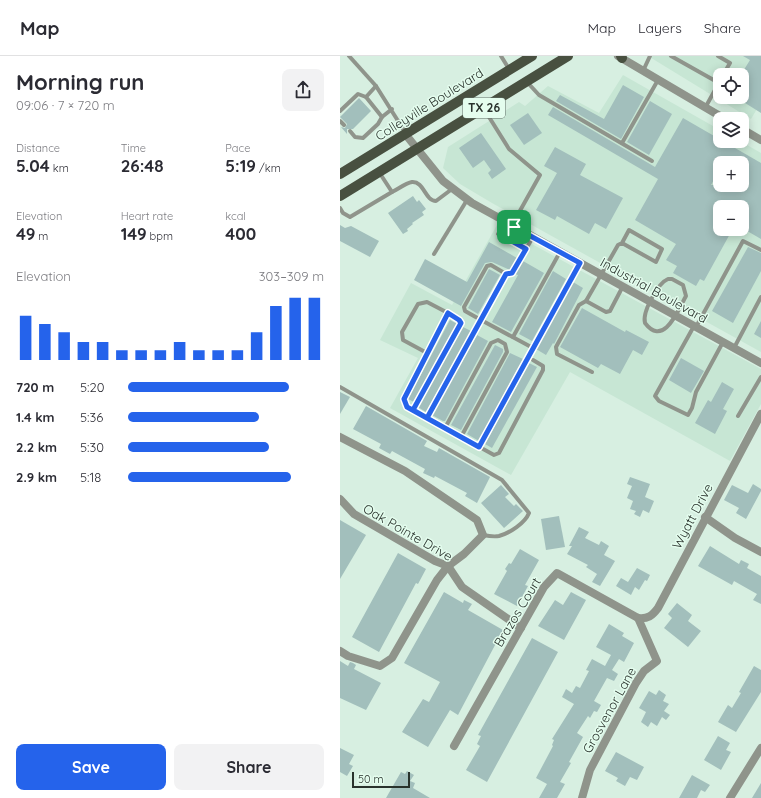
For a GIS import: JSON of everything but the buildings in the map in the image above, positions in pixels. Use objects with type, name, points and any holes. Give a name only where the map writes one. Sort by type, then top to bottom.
[{"type":"main road","name":"Colleyville Boulevard","points":[[340,174],[532,56]]},
{"type":"main road","name":"TX 26","points":[[340,196],[568,56]]},
{"type":"street","points":[[620,57],[713,112]]},
{"type":"street","points":[[749,133],[761,140]]},
{"type":"street","name":"Industrial Boulevard","points":[[406,134],[434,171],[452,189],[467,200],[761,363]]},
{"type":"street","name":"Wyatt Drive","points":[[638,618],[646,619],[652,616],[658,608],[761,414]]},
{"type":"street","points":[[340,437],[405,471],[476,520],[483,535],[464,554],[448,566],[437,580],[392,658],[380,666],[348,656],[340,651]]},
{"type":"street","name":"Oak Pointe Drive","points":[[340,499],[354,514],[435,561],[448,566],[462,587],[521,628]]},
{"type":"street","points":[[705,517],[735,538],[761,552]]},
{"type":"street","name":"Brazos Court","points":[[454,746],[544,587],[556,573],[638,618]]},
{"type":"street","name":"Grosvenor Lane","points":[[582,798],[590,770],[636,682],[644,671],[657,661],[638,618]]},
{"type":"street","points":[[730,798],[760,752]]},
{"type":"lane","points":[[349,56],[376,86],[392,109],[406,134]]},
{"type":"lane","points":[[501,56],[509,70]]},
{"type":"lane","points":[[643,71],[650,56]]},
{"type":"lane","points":[[671,56],[713,79]]},
{"type":"lane","points":[[718,56],[730,63],[727,68]]},
{"type":"lane","points":[[622,143],[658,80]]},
{"type":"lane","points":[[527,81],[539,95],[652,161]]},
{"type":"lane","points":[[366,97],[376,86]]},
{"type":"lane","points":[[705,108],[713,93]]},
{"type":"lane","points":[[340,111],[358,94],[366,97],[382,117]]},
{"type":"lane","points":[[484,108],[509,149],[540,175],[513,226],[508,239]]},
{"type":"lane","points":[[350,131],[355,137],[363,138],[378,124],[382,117],[392,109]]},
{"type":"lane","points":[[340,121],[344,125]]},
{"type":"lane","points":[[379,172],[392,192]]},
{"type":"lane","points":[[340,208],[343,213],[350,217],[410,182],[415,182],[429,198],[436,201],[452,189]]},
{"type":"lane","points":[[434,254],[467,200]]},
{"type":"lane","points":[[592,372],[558,354],[556,347],[579,305],[586,301],[618,244],[622,242],[629,230],[662,249],[656,262],[622,242]]},
{"type":"lane","points":[[498,234],[526,249]]},
{"type":"lane","points":[[533,237],[512,273],[506,274],[491,265],[487,266],[464,307],[465,311],[533,348]]},
{"type":"lane","points":[[723,342],[696,392],[692,408],[688,415],[659,401],[655,396],[743,241],[761,250]]},
{"type":"lane","points":[[513,337],[560,252]]},
{"type":"lane","points":[[479,447],[580,263]]},
{"type":"lane","points":[[427,418],[506,274]]},
{"type":"lane","points":[[672,279],[685,288],[686,296],[669,327],[661,331],[656,331],[648,326],[644,318],[644,314],[651,302],[664,281],[672,279]]},
{"type":"lane","points":[[586,301],[606,312],[610,311],[623,286]]},
{"type":"lane","points":[[734,348],[761,297]]},
{"type":"lane","points":[[413,410],[461,323],[448,313],[427,302],[418,304],[402,332],[403,340],[427,353]]},
{"type":"lane","points":[[448,313],[404,399],[407,407],[494,455],[499,453],[543,370],[543,366],[533,360]]},
{"type":"lane","points":[[445,428],[491,343],[498,340],[505,344],[507,352],[461,437]]},
{"type":"lane","points":[[738,416],[761,377]]},
{"type":"lane","points":[[340,387],[502,480],[529,513],[527,518],[511,531],[498,536],[483,535]]},
{"type":"shaded area","points":[[648,56],[761,56],[761,102],[751,119],[749,118],[749,112],[740,112],[726,104],[749,104],[749,68],[713,68],[713,96]]},
{"type":"shaded area","points":[[623,75],[713,126],[713,148],[749,148],[749,146],[761,153],[761,352],[492,203],[460,184],[443,168],[448,147],[519,102],[525,106],[548,86],[599,113]]},
{"type":"shaded area","points":[[497,225],[761,369],[761,404],[730,461],[570,372],[511,475],[390,408],[418,358],[380,340],[411,283],[452,305]]},
{"type":"route","points":[[514,227],[580,263],[479,447],[407,407],[404,399],[448,313],[461,323],[413,410],[427,418],[506,274],[512,273],[526,249],[508,239],[514,227]]}]
